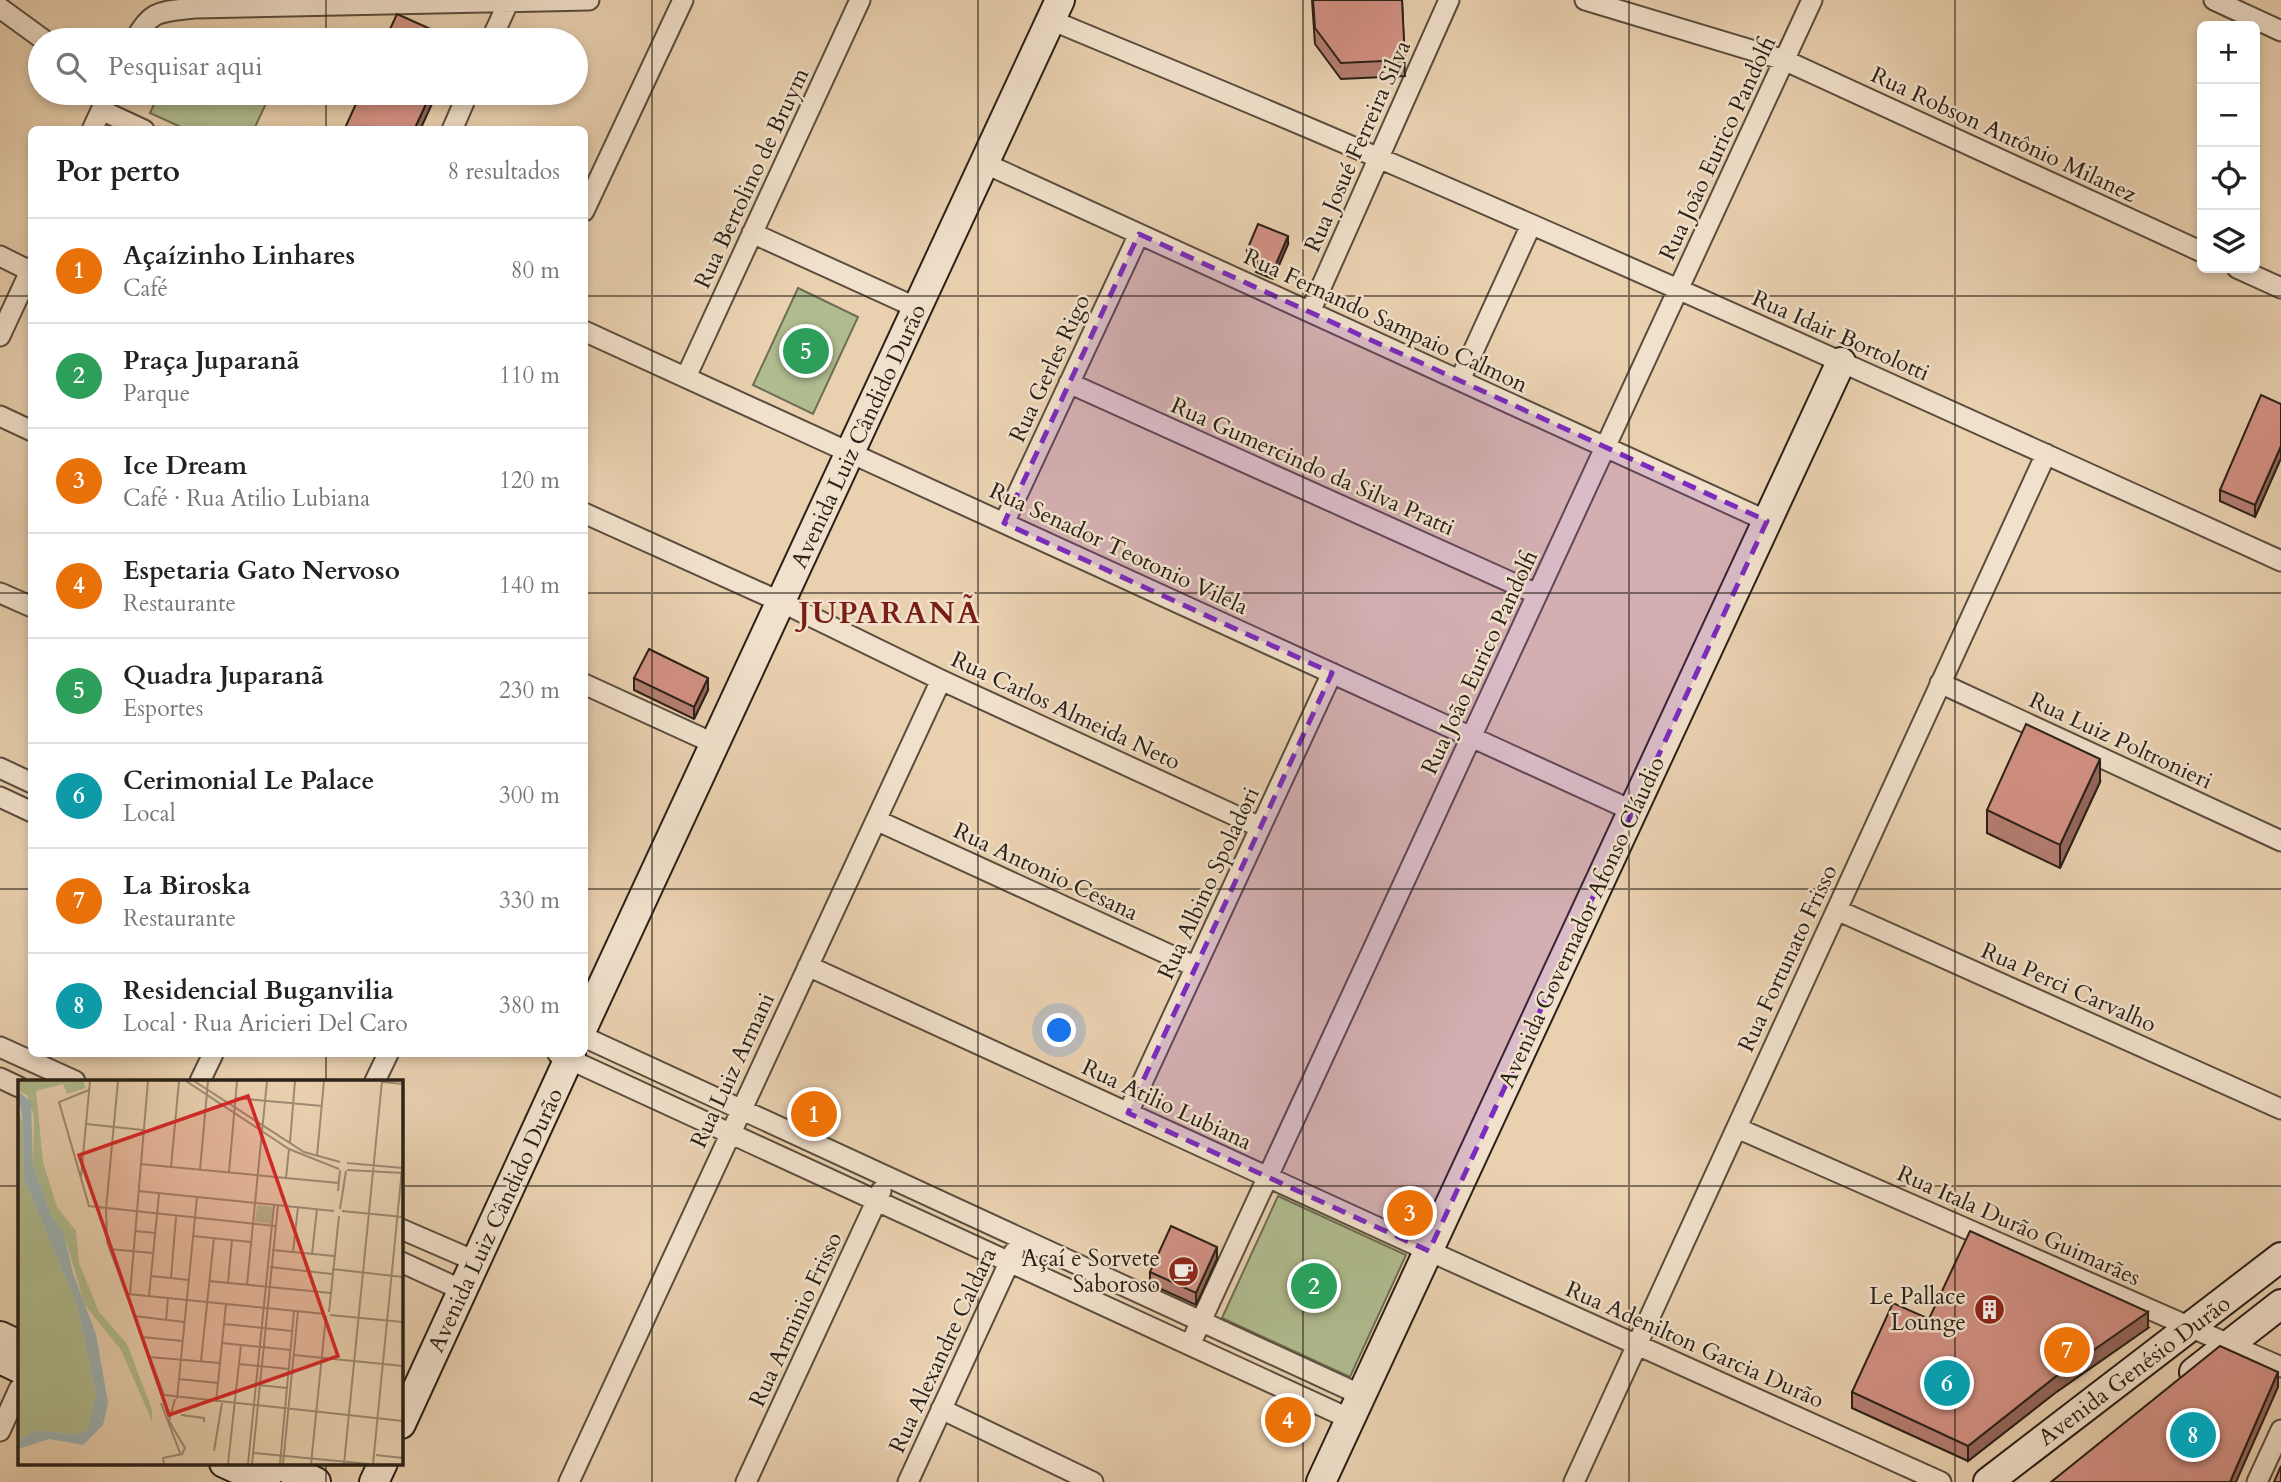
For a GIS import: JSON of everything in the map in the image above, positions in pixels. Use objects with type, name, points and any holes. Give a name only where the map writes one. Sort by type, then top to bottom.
[{"type":"street","points":[[141,28],[145,21],[164,12],[194,8],[589,0]]},
{"type":"street","points":[[588,202],[683,0]]},
{"type":"street","name":"Rua Bertolino de Bruym","points":[[685,377],[860,0]]},
{"type":"street","name":"Rua Josué Ferreira Silva","points":[[1310,312],[1450,0]]},
{"type":"street","name":"Rua Robson Antônio Milanez","points":[[1585,0],[1784,60],[2197,250]]},
{"type":"street","name":"Rua João Eurico Pandolfi","points":[[1189,1345],[1812,0]]},
{"type":"street","points":[[2214,0],[2232,5],[2281,30]]},
{"type":"street","points":[[497,28],[508,3]]},
{"type":"street","points":[[0,8],[28,28]]},
{"type":"street","name":"Rua Idair Bortolotti","points":[[1056,10],[1379,158],[1678,289],[2281,561]]},
{"type":"street","name":"Avenida Luiz Cândido Durão","points":[[588,1016],[1056,10]]},
{"type":"street","points":[[94,126],[103,105]]},
{"type":"street","points":[[110,105],[139,126]]},
{"type":"street","points":[[454,126],[463,105]]},
{"type":"street","name":"Rua Fernando Sampaio Calmon","points":[[984,163],[1768,521]]},
{"type":"street","points":[[1460,380],[1531,225]]},
{"type":"street","points":[[752,233],[917,308]]},
{"type":"street","name":"Rua Gerles Rigo","points":[[1004,523],[1139,234]]},
{"type":"street","points":[[0,256],[28,268]]},
{"type":"street","points":[[2247,273],[2281,288]]},
{"type":"street","points":[[0,336],[28,275]]},
{"type":"street","name":"Rua Senador Teotonio Vilela","points":[[588,333],[1633,811]]},
{"type":"street","name":"Avenida Governador Afonso Cláudio","points":[[1321,1482],[1841,362]]},
{"type":"street","name":"Rua Gumercindo da Silva Pratti","points":[[1069,383],[1537,594]]},
{"type":"street","points":[[0,416],[28,429]]},
{"type":"street","name":"Rua Fortunato Frisso","points":[[1574,1482],[2046,454]]},
{"type":"street","name":"Rua Carlos Almeida Neto","points":[[588,515],[781,602],[940,680],[1261,827]]},
{"type":"street","points":[[0,593],[28,605]]},
{"type":"street","name":"Rua Albino Spoladori","points":[[1128,1113],[1332,673]]},
{"type":"street","name":"Rua Luiz Armani","points":[[569,1482],[940,680]]},
{"type":"street","name":"Rua Luiz Poltronieri","points":[[1940,683],[2281,841]]},
{"type":"street","points":[[588,686],[715,744]]},
{"type":"street","points":[[0,768],[28,781]]},
{"type":"street","points":[[0,797],[28,809]]},
{"type":"street","name":"Rua Antonio Cesana","points":[[876,820],[1196,967]]},
{"type":"street","name":"Rua Perci Carvalho","points":[[1837,909],[2281,1109]]},
{"type":"street","name":"Rua Atilio Lubiana","points":[[808,966],[1429,1251]]},
{"type":"street","points":[[0,1047],[28,1055]]},
{"type":"street","points":[[200,1080],[212,1057]]},
{"type":"street","points":[[375,1080],[387,1057]]},
{"type":"street","name":"Avenida Luiz Cândido Durão","points":[[402,1422],[567,1057]]},
{"type":"street","points":[[582,1057],[729,1133],[1189,1345],[1356,1407]]},
{"type":"street","points":[[587,1057],[741,1110],[1201,1321],[1356,1407]]},
{"type":"street","points":[[38,1058],[73,1080]]},
{"type":"street","points":[[0,1078],[18,1087]]},
{"type":"street","name":"Rua Itala Durão Guimarães","points":[[1737,1128],[2281,1367]]},
{"type":"street","name":"Rua Arminio Frisso","points":[[746,1482],[888,1177]]},
{"type":"street","points":[[402,1228],[475,1261]]},
{"type":"street","name":"Rua Alexandre Caldara","points":[[908,1482],[1020,1238]]},
{"type":"street","name":"Rua Adenilton Garcia Durão","points":[[1429,1251],[1941,1482]]},
{"type":"street","name":"Avenida Genésio Durão","points":[[1988,1482],[2281,1257]]},
{"type":"street","points":[[402,1262],[462,1290]]},
{"type":"street","points":[[2174,1387],[2281,1304]]},
{"type":"street","points":[[0,1336],[18,1345]]},
{"type":"street","points":[[0,1359],[18,1368]]},
{"type":"street","points":[[0,1430],[18,1391]]},
{"type":"street","points":[[941,1409],[1093,1482]]},
{"type":"street","points":[[2257,1482],[2281,1430]]},
{"type":"street","points":[[226,1464],[266,1482]]},
{"type":"street","points":[[277,1464],[316,1482]]},
{"type":"street","points":[[374,1482],[383,1464]]},
{"type":"highlighted area","points":[[1139,234],[1767,521],[1429,1251],[1128,1113],[1332,673],[1004,523]]},
{"type":"green space","points":[[154,105],[265,105],[255,126],[178,126],[150,113]]},
{"type":"green space","points":[[798,288],[858,317],[813,414],[753,385]]},
{"type":"green space","points":[[1278,1196],[1406,1255],[1350,1377],[1222,1318]]},
{"type":"building","points":[[1313,0],[1402,0],[1405,60],[1341,63],[1315,28]]},
{"type":"building","points":[[397,14],[428,28],[391,28]]},
{"type":"building","points":[[355,105],[425,105],[416,126],[346,126]]},
{"type":"building","points":[[1258,224],[1288,236],[1273,271],[1256,264],[1259,256],[1247,250]]},
{"type":"building","points":[[2261,395],[2281,404],[2281,446],[2255,505],[2220,490]]},
{"type":"building","points":[[649,649],[708,678],[694,707],[634,678]]},
{"type":"building","points":[[2026,724],[2100,759],[2060,845],[1987,810]]},
{"type":"building","name":"Açaí e Sorvete Saboroso","points":[[1171,1226],[1217,1247],[1196,1293],[1150,1272]]},
{"type":"building","points":[[1970,1231],[2148,1312],[2055,1377],[1968,1446],[1852,1392],[1893,1303],[1929,1319]]},
{"type":"building","points":[[2220,1346],[2278,1372],[2230,1482],[2051,1482]]},
{"type":"building","points":[[2281,1466],[2281,1482],[2274,1482]]},
{"type":"place","name":"Quadra Juparanã","points":[[806,351]]},
{"type":"place","name":"Açaízinho Linhares","points":[[814,1114]]},
{"type":"place","name":"Ice Dream","points":[[1410,1213]]},
{"type":"place","name":"Açaí e Sorvete Saboroso","points":[[1183,1271]]},
{"type":"place","name":"Praça Juparanã","points":[[1314,1286]]},
{"type":"place","name":"Le Pallace Lounge","points":[[1989,1309]]},
{"type":"place","name":"La Biroska","points":[[2067,1350]]},
{"type":"place","name":"Cerimonial Le Palace","points":[[1947,1383]]},
{"type":"place","name":"Espetaria Gato Nervoso","points":[[1288,1420]]},
{"type":"place","name":"Residencial Buganvilia","points":[[2193,1435]]},
{"type":"district","name":"JUPARANÃ","points":[[890,613]]}]
